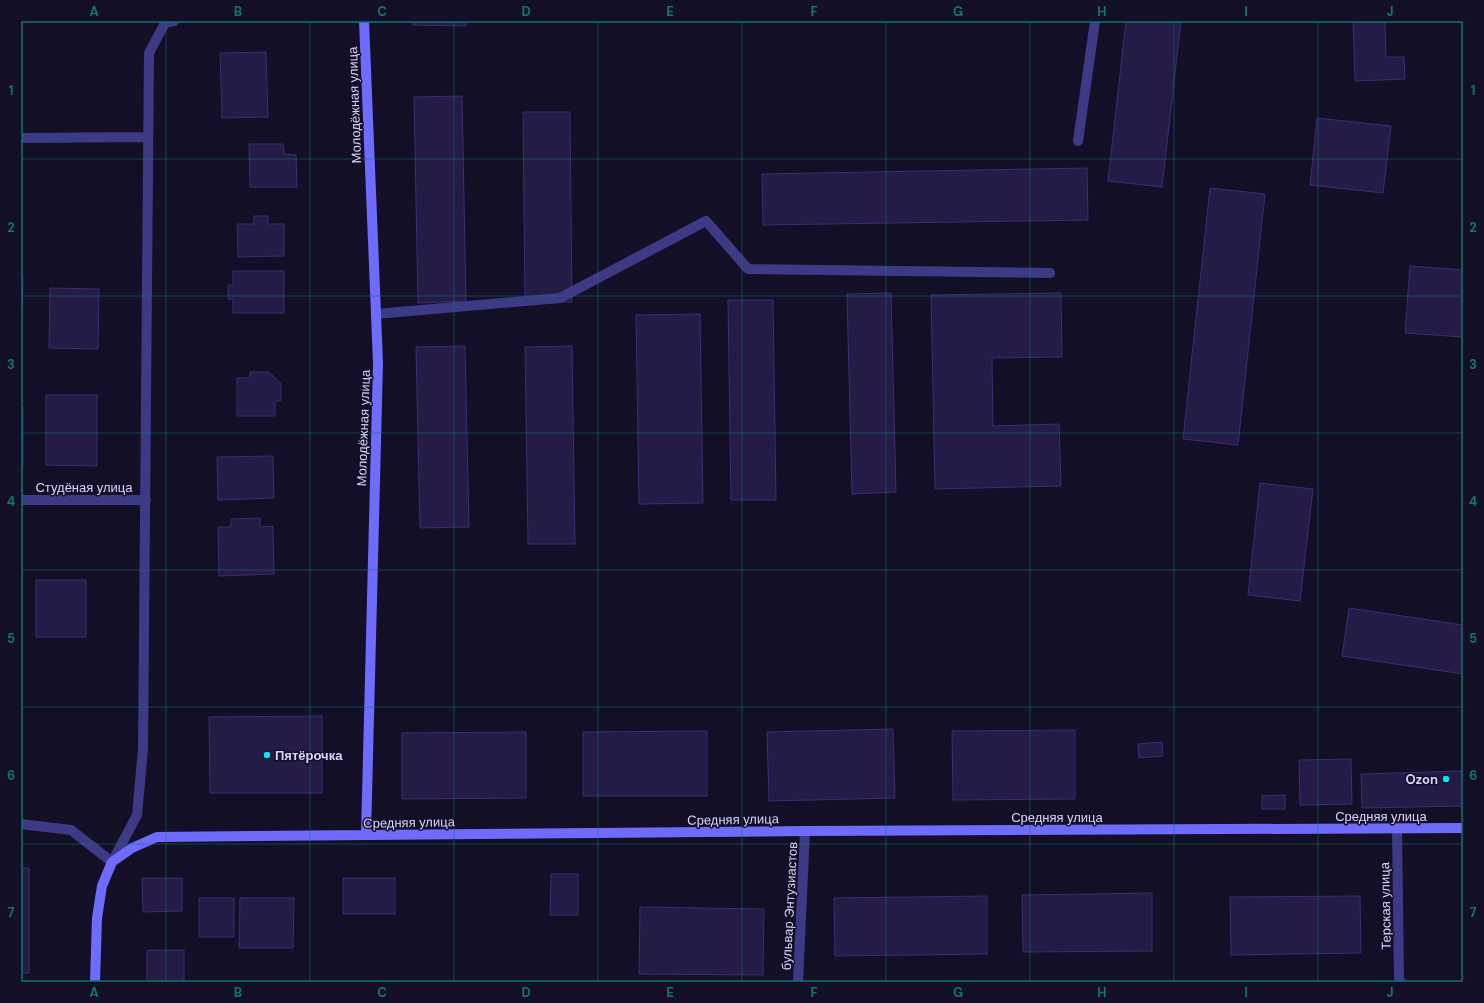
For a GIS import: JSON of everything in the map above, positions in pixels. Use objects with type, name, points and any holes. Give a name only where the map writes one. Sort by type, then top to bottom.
[{"type":"street","points":[[95,982],[97,918],[102,886],[112,862],[137,814],[143,748],[149,53],[165,23],[174,21]]},
{"type":"street","name":"Молодёжная улица","points":[[364,21],[378,362],[366,835]]},
{"type":"street","points":[[1078,141],[1095,21]]},
{"type":"street","points":[[21,138],[148,137]]},
{"type":"street","points":[[376,314],[560,298],[706,221],[748,269],[1050,273]]},
{"type":"street","name":"Студёная улица","points":[[21,500],[146,500]]},
{"type":"street","points":[[21,824],[71,830],[112,862]]},
{"type":"street","name":"Средняя улица","points":[[112,862],[132,848],[157,837],[806,831],[1463,828]]},
{"type":"street","name":"Терская улица","points":[[1397,829],[1399,979],[1401,982]]},
{"type":"street","name":"бульвар Энтузиастов","points":[[798,982],[806,831]]},
{"type":"building","points":[[413,21],[466,21],[466,26],[413,25]]},
{"type":"building","points":[[1126,21],[1181,21],[1162,187],[1108,181]]},
{"type":"building","points":[[1353,21],[1385,21],[1386,57],[1404,57],[1405,79],[1355,81]]},
{"type":"building","points":[[266,52],[268,117],[222,118],[220,53]]},
{"type":"building","points":[[462,96],[466,301],[418,303],[414,97]]},
{"type":"building","points":[[523,112],[570,112],[572,302],[525,303]]},
{"type":"building","points":[[1317,118],[1391,126],[1383,193],[1310,185]]},
{"type":"building","points":[[249,144],[283,144],[284,154],[296,155],[297,187],[250,187]]},
{"type":"building","points":[[1087,168],[1088,220],[763,225],[762,174]]},
{"type":"building","points":[[1210,188],[1265,194],[1238,445],[1183,439]]},
{"type":"building","points":[[254,216],[268,216],[268,224],[284,224],[284,256],[238,257],[237,224],[254,224]]},
{"type":"building","points":[[1410,266],[1463,270],[1463,337],[1405,333]]},
{"type":"building","points":[[233,271],[284,271],[284,313],[233,313],[233,299],[228,299],[228,285],[233,285]]},
{"type":"building","points":[[21,278],[23,278],[21,341]]},
{"type":"building","points":[[50,288],[99,289],[98,349],[49,348]]},
{"type":"building","points":[[891,293],[896,492],[852,494],[847,294]]},
{"type":"building","points":[[1061,293],[1062,357],[992,358],[993,426],[1059,424],[1061,486],[935,489],[931,295]]},
{"type":"building","points":[[728,300],[773,300],[776,500],[731,500]]},
{"type":"building","points":[[700,314],[703,503],[639,504],[636,315]]},
{"type":"building","points":[[465,346],[469,527],[420,528],[416,347]]},
{"type":"building","points":[[572,346],[575,544],[528,544],[525,347]]},
{"type":"building","points":[[250,372],[269,372],[281,384],[281,401],[275,401],[275,416],[237,416],[237,378],[250,378]]},
{"type":"building","points":[[46,395],[97,395],[97,466],[46,465]]},
{"type":"building","points":[[21,407],[23,407],[23,466],[21,466]]},
{"type":"building","points":[[273,456],[274,498],[218,500],[217,457]]},
{"type":"building","points":[[1260,483],[1313,489],[1300,601],[1248,595]]},
{"type":"building","points":[[260,518],[260,527],[273,526],[274,574],[219,576],[218,527],[231,527],[231,519]]},
{"type":"building","points":[[36,580],[86,580],[86,637],[36,637]]},
{"type":"building","points":[[1349,608],[1463,625],[1463,674],[1342,656]]},
{"type":"building","points":[[322,716],[322,793],[210,793],[209,717]]},
{"type":"building","points":[[893,729],[895,798],[769,801],[767,732]]},
{"type":"building","points":[[1075,730],[1075,799],[953,800],[952,731]]},
{"type":"building","points":[[707,731],[707,796],[583,796],[583,732]]},
{"type":"building","points":[[526,732],[526,798],[402,799],[402,733]]},
{"type":"building","points":[[1162,742],[1163,756],[1139,758],[1138,744]]},
{"type":"building","points":[[1351,759],[1352,804],[1300,805],[1299,760]]},
{"type":"building","points":[[1463,771],[1463,806],[1362,808],[1361,774]]},
{"type":"building","points":[[1285,795],[1285,809],[1262,809],[1262,796]]},
{"type":"building","points":[[21,868],[29,868],[29,973],[21,973]]},
{"type":"building","points":[[551,874],[578,874],[578,915],[550,915]]},
{"type":"building","points":[[142,878],[182,878],[182,911],[143,912]]},
{"type":"building","points":[[343,878],[395,878],[395,914],[343,914]]},
{"type":"building","points":[[1152,893],[1152,951],[1023,952],[1022,895]]},
{"type":"building","points":[[987,896],[987,954],[835,956],[834,898]]},
{"type":"building","points":[[1360,896],[1361,953],[1231,955],[1230,897]]},
{"type":"building","points":[[199,898],[234,898],[234,937],[199,937]]},
{"type":"building","points":[[240,898],[294,898],[293,948],[239,948]]},
{"type":"building","points":[[640,907],[764,909],[763,975],[639,974]]},
{"type":"building","points":[[147,950],[184,950],[184,982],[147,982]]},
{"type":"place","name":"Пятёрочка","points":[[267,755]]},
{"type":"place","name":"Ozon","points":[[1446,779]]}]
